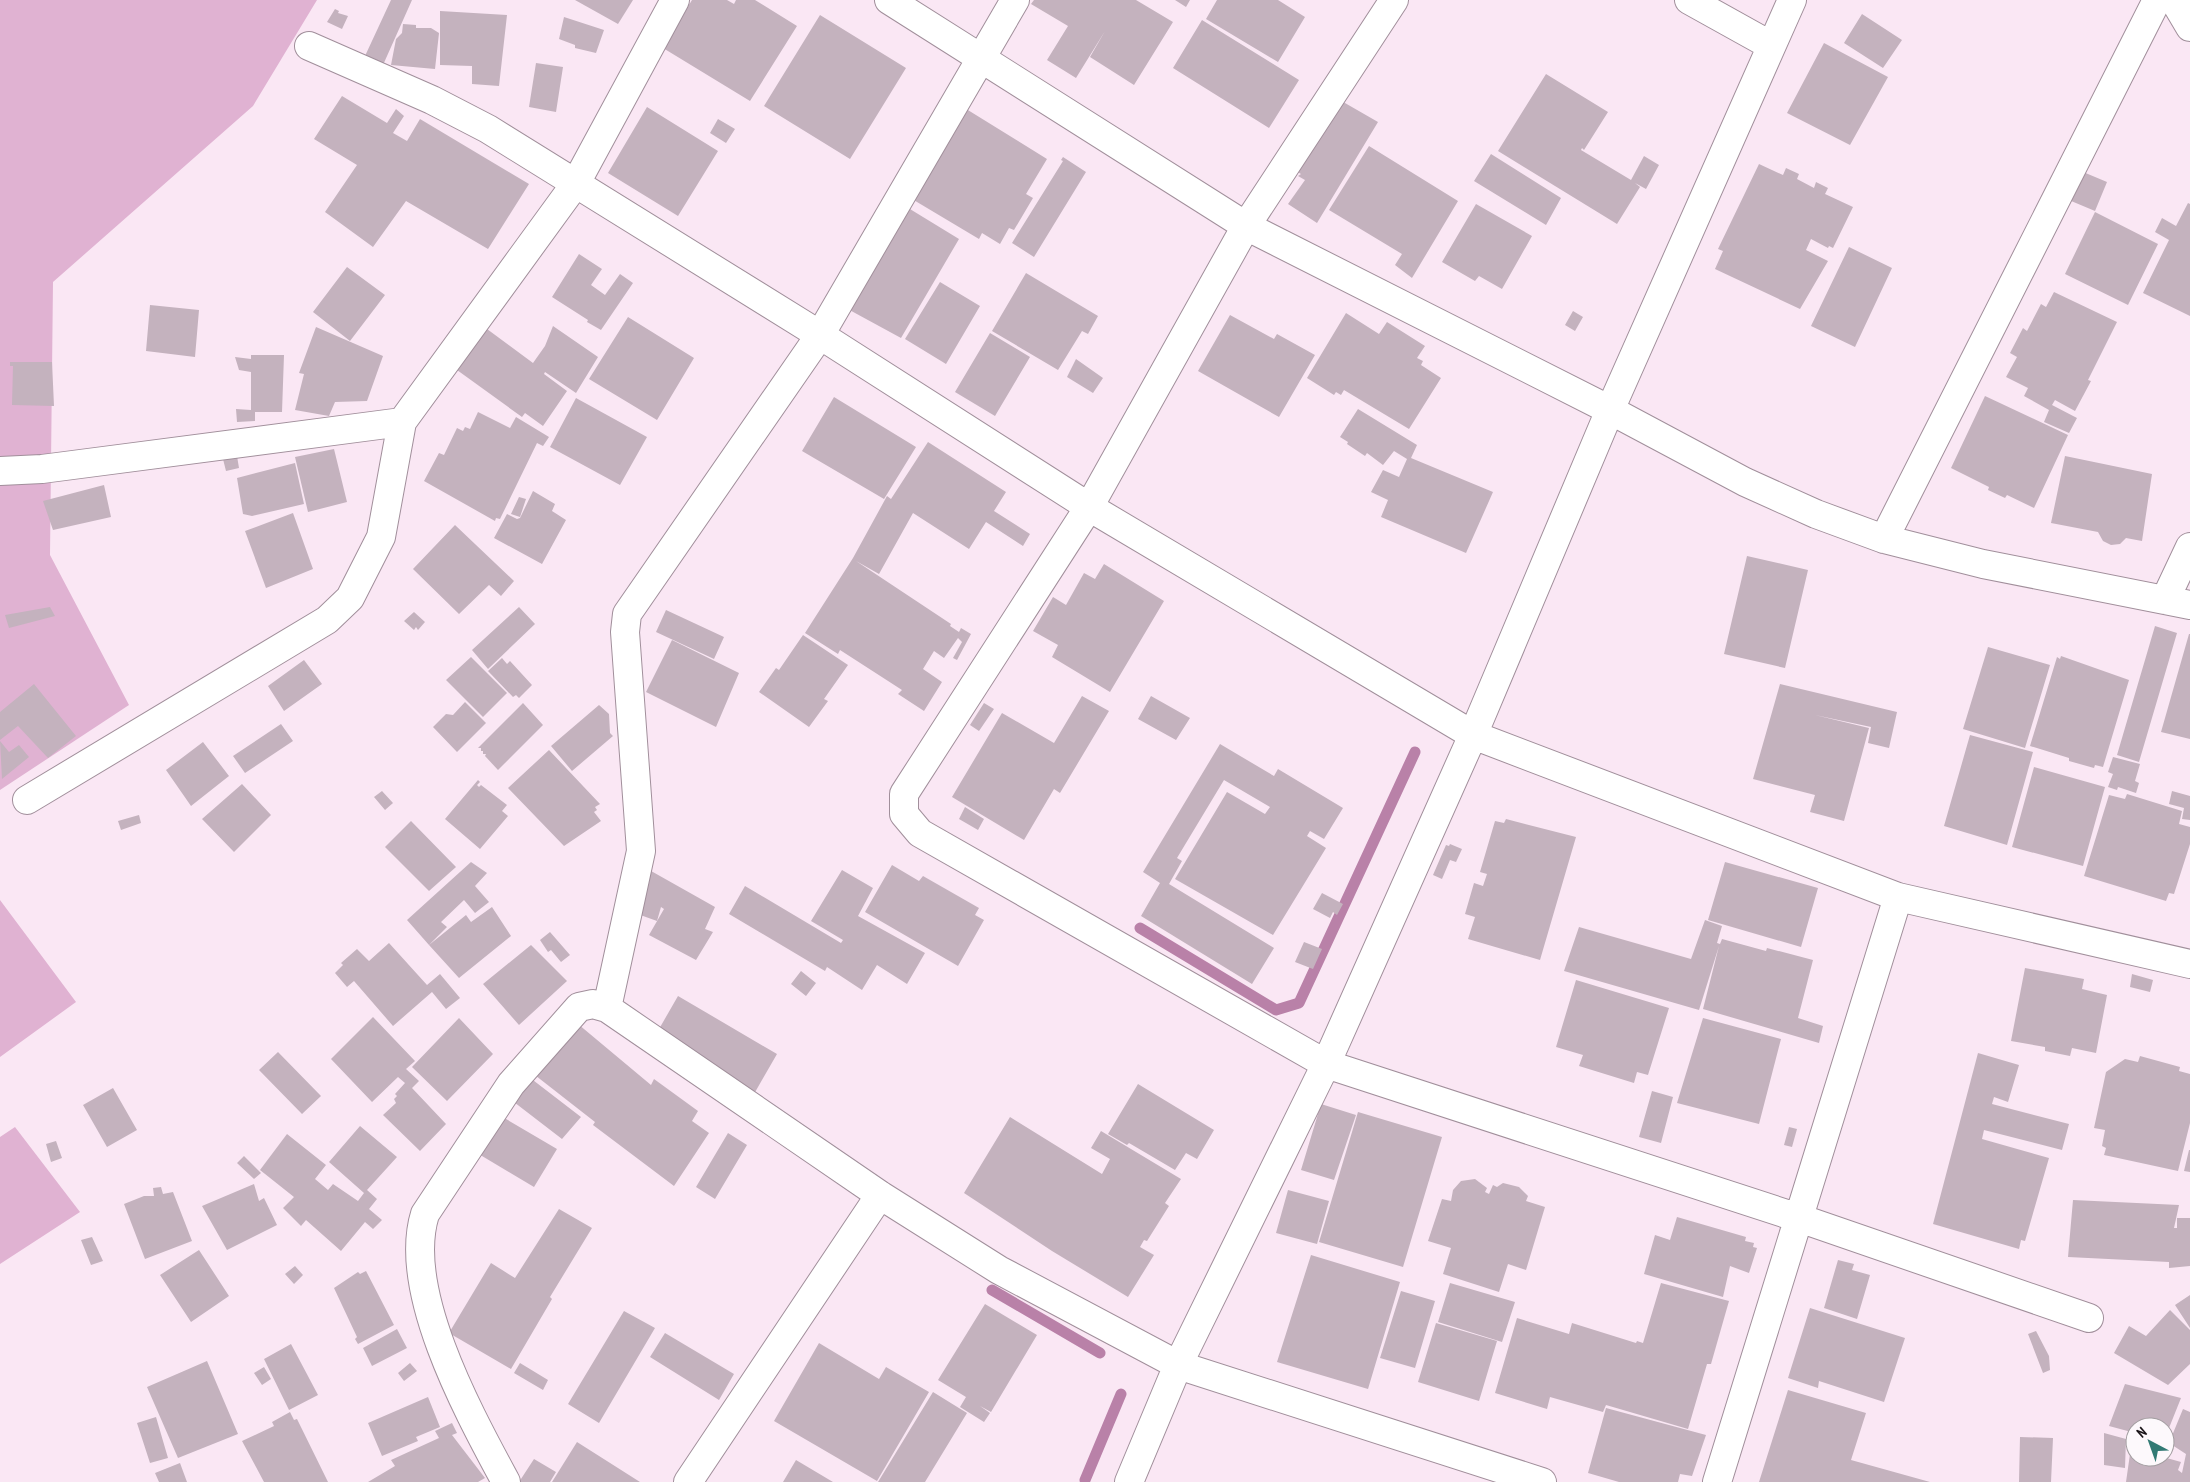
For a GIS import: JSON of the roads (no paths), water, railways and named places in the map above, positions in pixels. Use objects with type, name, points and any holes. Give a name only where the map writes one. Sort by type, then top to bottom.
[{"type":"street","points":[[27,800],[327,620],[350,598],[381,537],[402,422],[576,183],[675,0]]},
{"type":"street","points":[[889,0],[1246,226],[1610,410],[1745,482],[1816,514],[1884,539],[1983,564],[2177,602],[2190,547]]},
{"type":"street","points":[[607,1008],[641,851],[625,632],[627,614],[820,335],[980,56],[1015,0]]},
{"type":"street","points":[[1394,0],[1246,226],[1089,507],[904,794],[904,814],[920,833],[1326,1064],[1799,1218],[2088,1318]]},
{"type":"street","points":[[1689,0],[1770,45]]},
{"type":"street","points":[[1129,1482],[1178,1365],[1326,1064],[1473,735],[1610,410],[1770,45],[1792,0]]},
{"type":"street","points":[[1884,539],[2157,0]]},
{"type":"street","points":[[2174,0],[2190,27]]},
{"type":"street","points":[[309,46],[432,100],[488,128],[820,335],[1089,507],[1473,735],[1898,897],[2190,964]]},
{"type":"street","points":[[0,471],[42,469],[402,422]]},
{"type":"street","points":[[1717,1482],[1898,897]]},
{"type":"street","points":[[506,1482],[467,1408],[446,1360],[429,1309],[418,1246],[420,1230],[425,1214],[511,1084],[529,1061],[579,1007],[593,1004],[607,1008],[880,1196],[999,1270],[1178,1365],[1542,1482]]},
{"type":"street","points":[[688,1482],[880,1196]]},
{"type":"waterway","points":[[1140,928],[1276,1010],[1299,1003],[1415,752]]},
{"type":"waterway","points":[[992,1290],[1100,1353]]},
{"type":"waterway","points":[[1085,1480],[1121,1394]]}]
